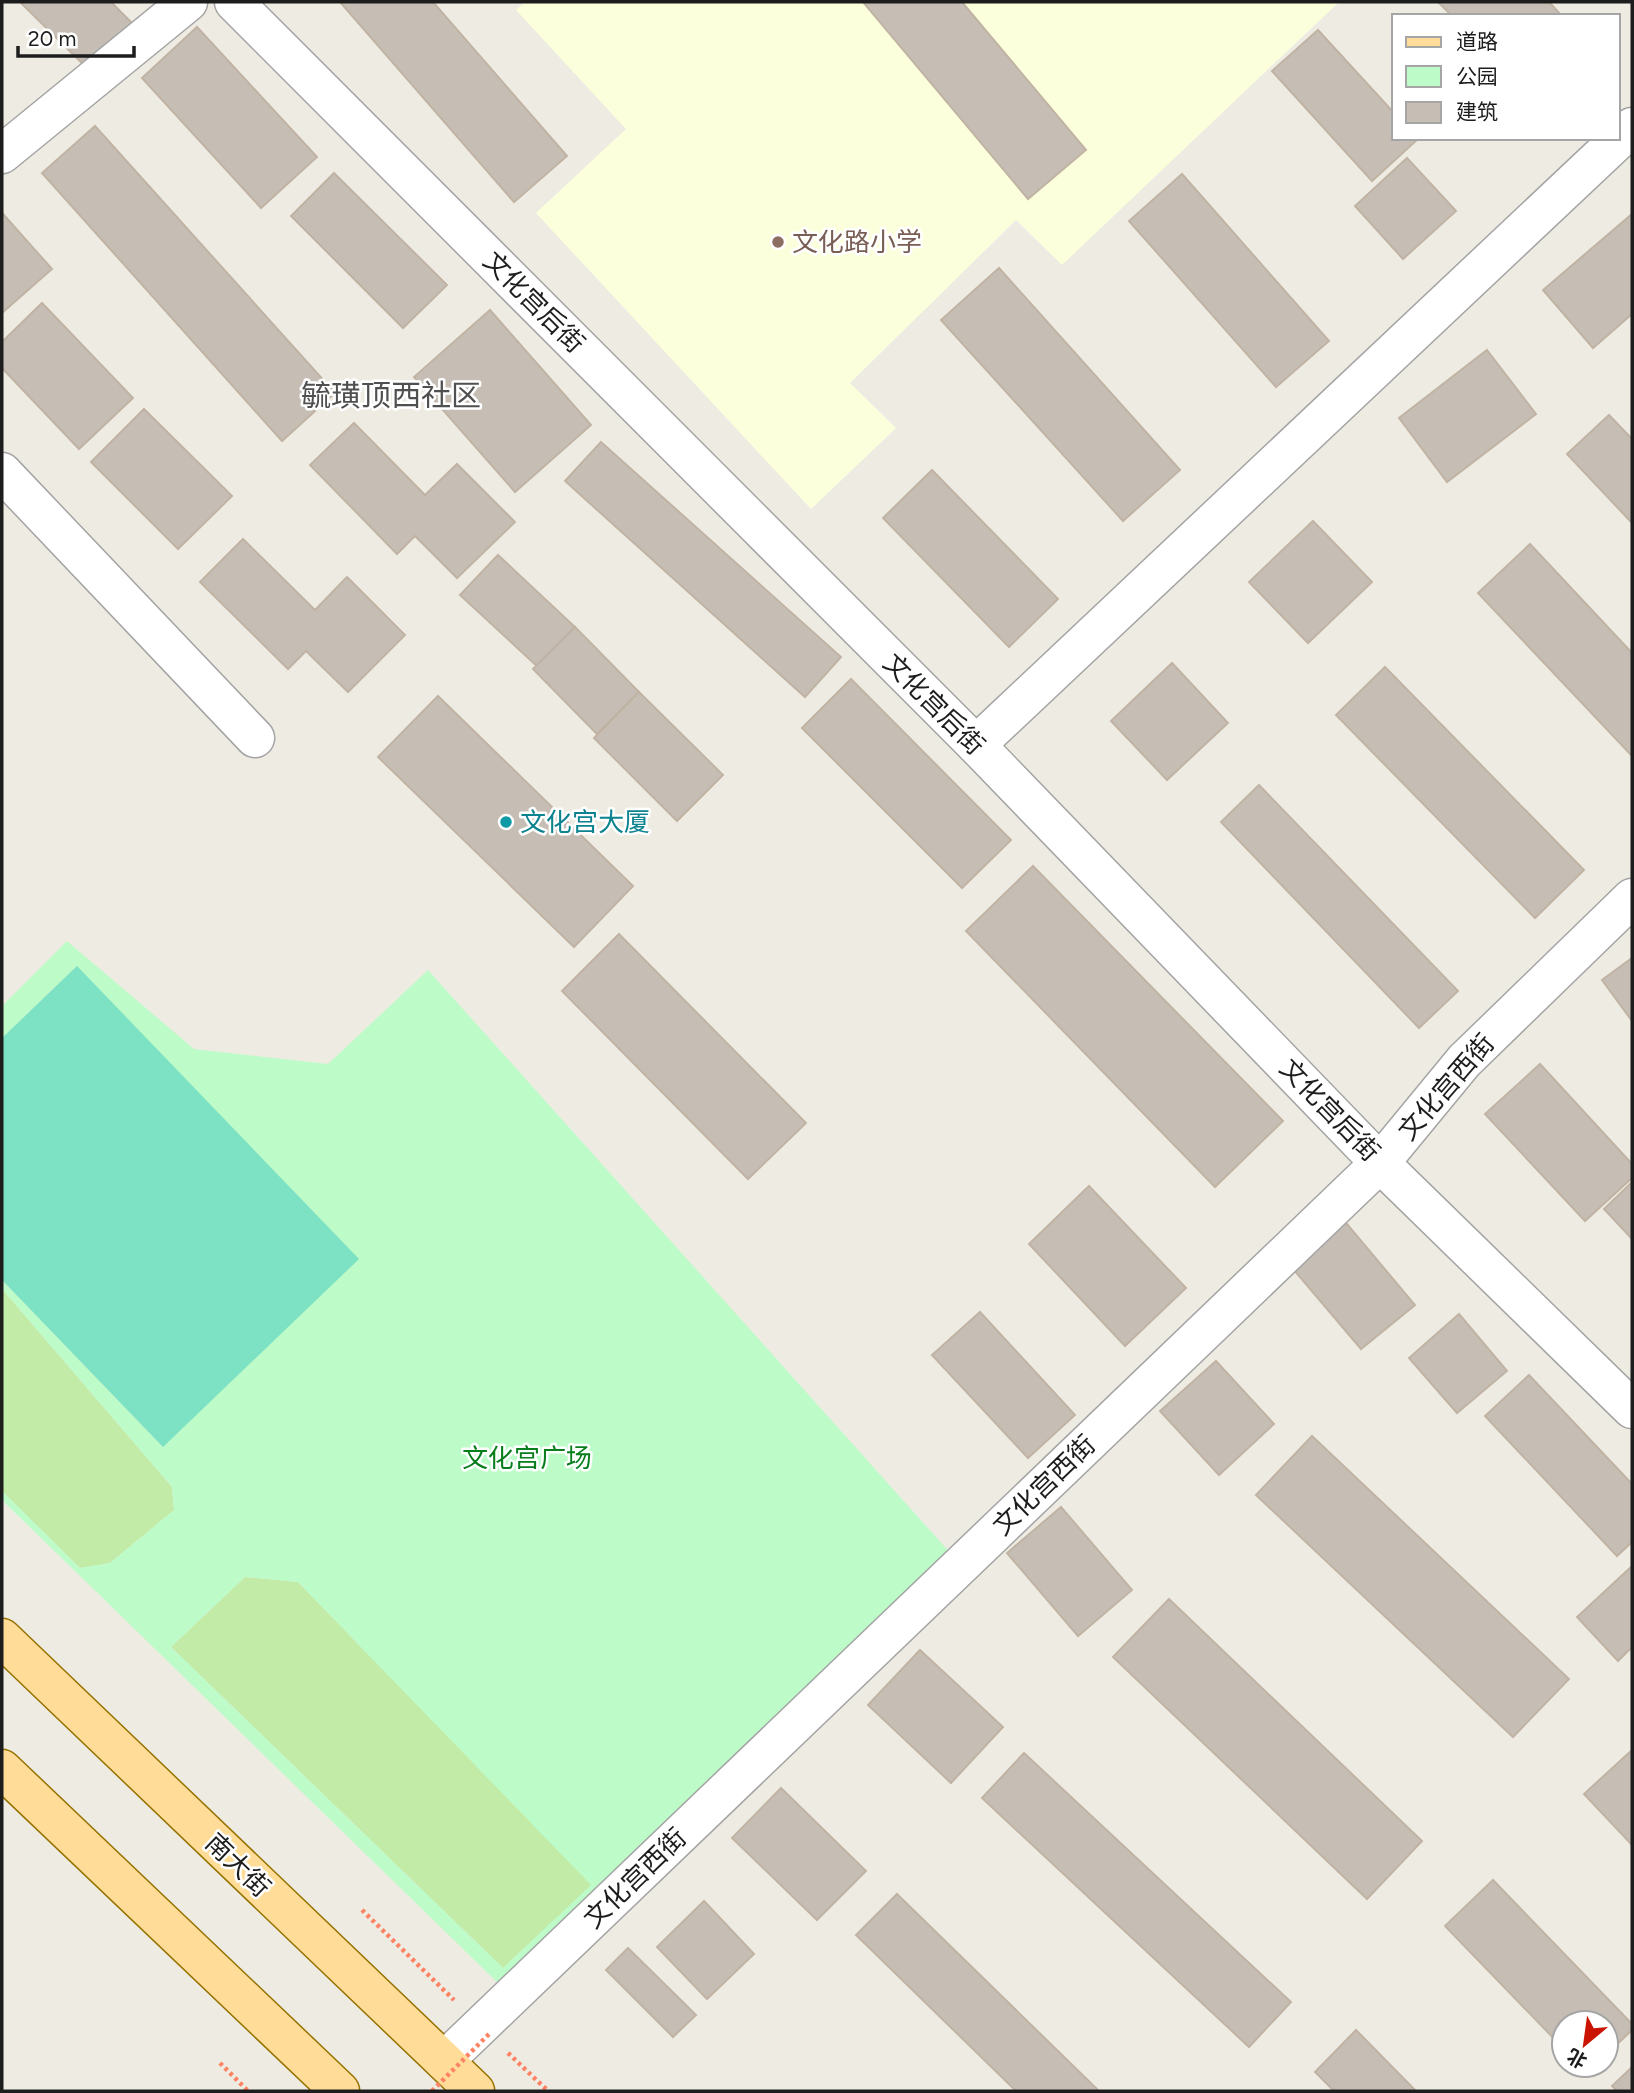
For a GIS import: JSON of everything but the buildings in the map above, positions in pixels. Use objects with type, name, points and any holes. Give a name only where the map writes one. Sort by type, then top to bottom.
[{"type":"main road","name":"南大街","points":[[2,1638],[438,2076],[475,2091]]},
{"type":"main road","points":[[2,1769],[340,2091]]},
{"type":"street","points":[[2,154],[188,2]]},
{"type":"street","name":"文化宫后街","points":[[234,2],[976,745],[1380,1163],[1632,1409]]},
{"type":"street","points":[[976,745],[1618,140]]},
{"type":"street","points":[[2,472],[254,738]]},
{"type":"street","name":"文化宫西街","points":[[438,2076],[1380,1163],[1464,1061],[1632,898]]},
{"type":"path","points":[[438,2076],[489,2034]]},
{"type":"path","points":[[220,2063],[248,2091]]},
{"type":"shaded area","name":"文化路小学","points":[[525,2],[1339,2],[1062,265],[1016,220],[850,383],[896,428],[811,509],[536,213],[626,129],[516,10]]},
{"type":"green space","name":"文化宫广场","points":[[67,941],[194,1049],[328,1064],[428,970],[953,1556],[500,1985],[2,1500],[2,1491],[80,1568],[110,1563],[174,1510],[172,1487],[2,1289],[2,1280],[163,1447],[77,966],[2,1038],[2,1006]],"holes":[[[245,1577],[298,1582],[591,1885],[503,1968],[171,1647]]]},
{"type":"green space","points":[[77,966],[359,1259],[163,1447],[2,1280],[2,1038]]},
{"type":"green space","points":[[2,1289],[172,1487],[174,1510],[110,1563],[80,1568],[2,1491]]},
{"type":"green space","points":[[245,1577],[298,1582],[592,1885],[503,1968],[171,1647]]},
{"type":"place","name":"文化路小学","points":[[778,242]]},
{"type":"place","name":"文化宫大厦","points":[[506,822]]},
{"type":"district","name":"毓璜顶西社区","points":[[391,395]]}]
